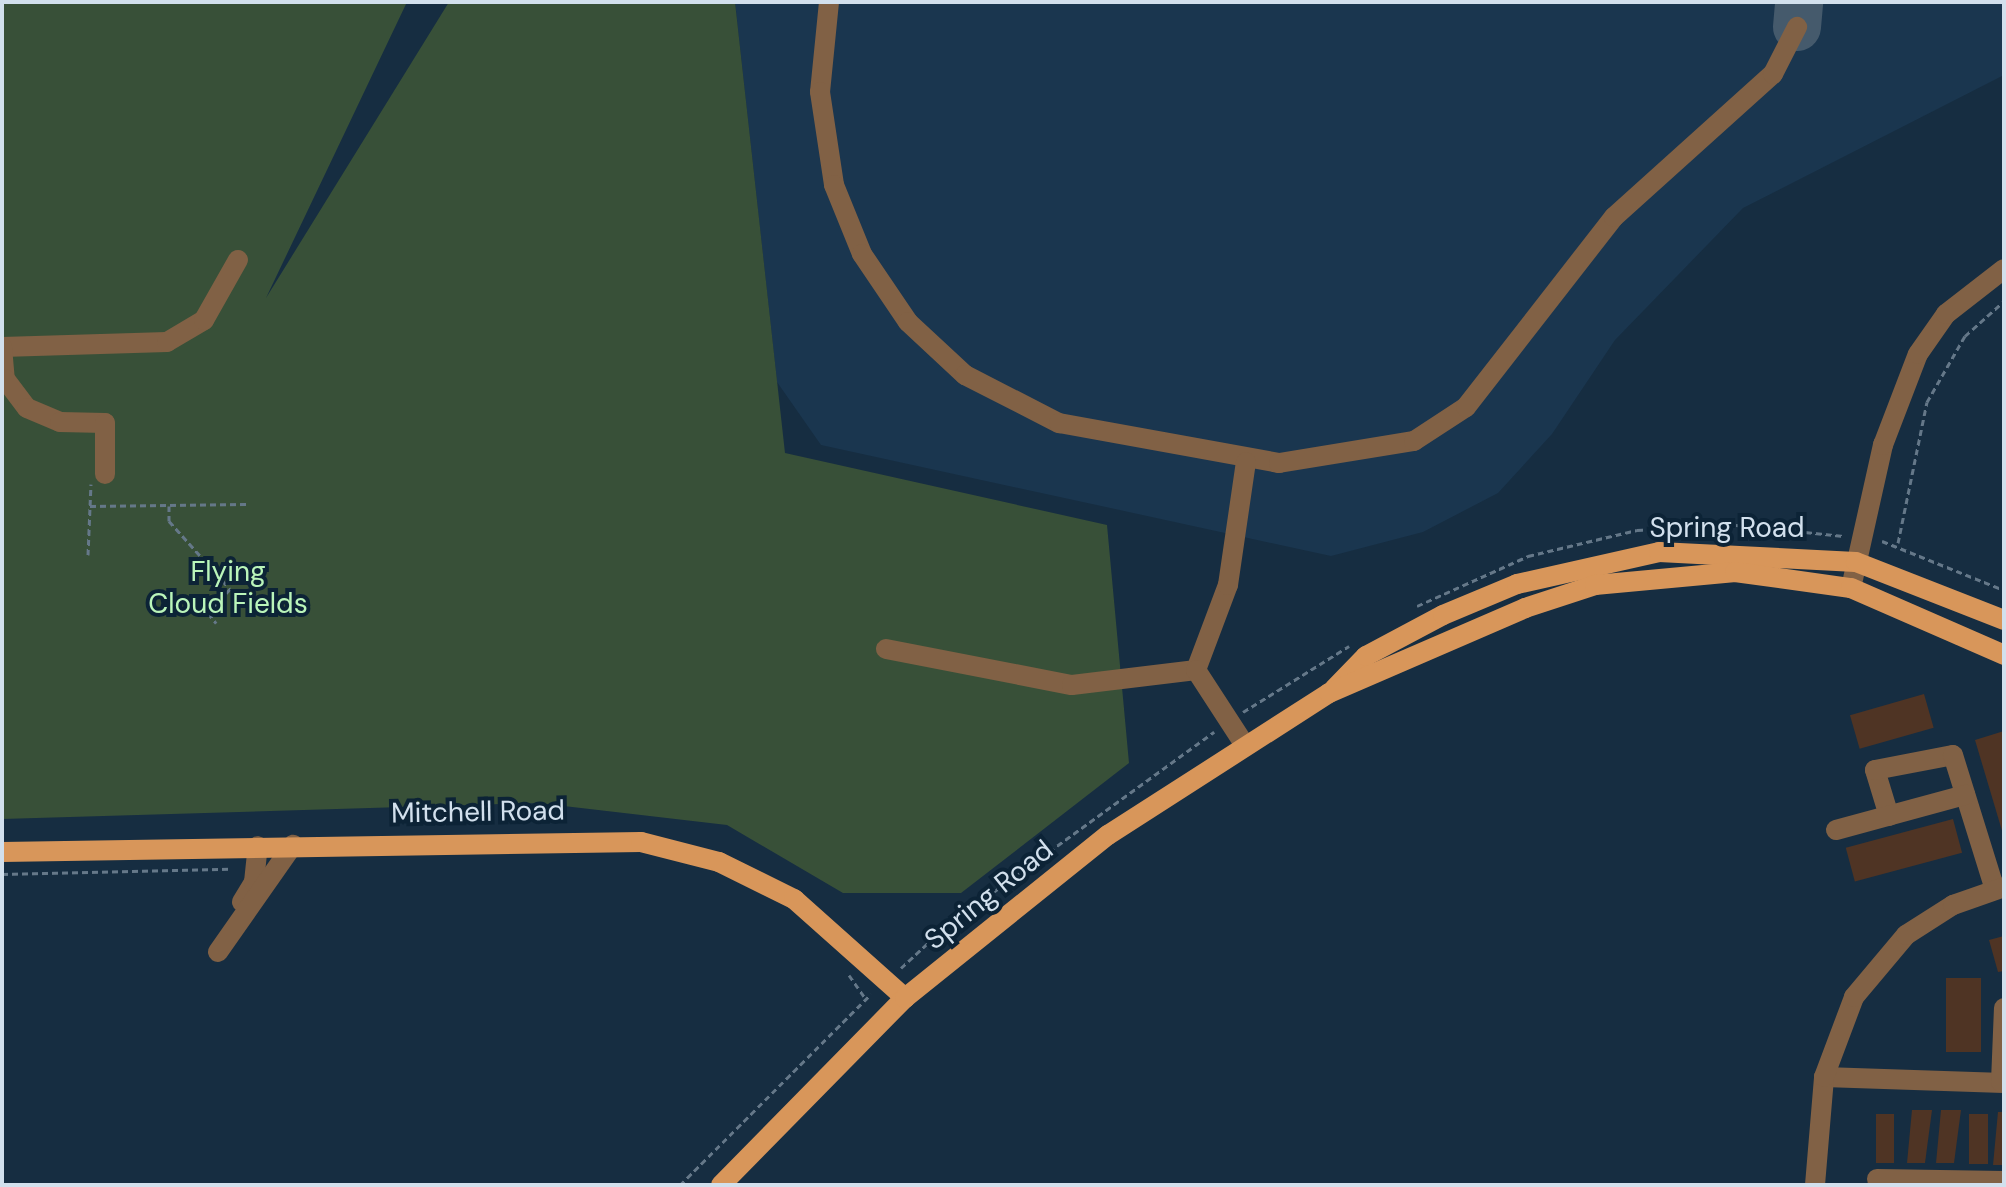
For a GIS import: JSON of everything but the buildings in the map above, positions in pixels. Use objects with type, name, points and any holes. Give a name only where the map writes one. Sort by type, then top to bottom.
[{"type":"main road","name":"Spring Road","points":[[1329,693],[1366,656],[1443,615],[1590,563],[1737,550],[1856,562],[2004,620]]},
{"type":"main road","name":"Spring Road","points":[[721,1185],[905,998],[1108,835],[1244,744],[1329,693],[1595,585],[1735,572],[1851,588],[2004,655]]},
{"type":"main road","name":"Mitchell Road","points":[[2,852],[594,838],[681,850],[794,899],[905,998]]},
{"type":"street","points":[[829,2],[820,92],[834,185],[862,254],[908,322],[965,375],[1031,413],[1092,433],[1246,462],[1303,463],[1393,447],[1450,421],[1485,388],[1614,217],[1773,74],[1797,27]]},
{"type":"street","points":[[98,475],[105,423],[60,422],[27,408],[5,379],[2,347],[167,342],[204,320],[238,260]]},
{"type":"street","points":[[1851,588],[1883,445],[1918,354],[1946,314],[2004,269]]},
{"type":"street","points":[[1196,670],[1228,585],[1246,462]]},
{"type":"street","points":[[886,649],[1072,685],[1196,670]]},
{"type":"street","points":[[1196,670],[1244,744]]},
{"type":"street","points":[[1815,1185],[1824,1077],[1843,1020],[1888,952],[1927,919],[1999,888],[1953,755],[1875,770],[1889,816]]},
{"type":"street","points":[[1836,830],[1965,795]]},
{"type":"street","points":[[258,846],[258,868],[221,930],[218,952],[293,845]]},
{"type":"street","points":[[1824,1077],[2002,1082],[2004,1008]]},
{"type":"street","points":[[1877,1179],[2004,1181]]},
{"type":"path","points":[[1898,543],[1927,402],[1965,336],[2004,301]]},
{"type":"path","points":[[88,555],[90,506],[98,475]]},
{"type":"path","points":[[90,506],[246,504]]},
{"type":"path","points":[[169,505],[169,521],[230,589],[208,613],[216,623]]},
{"type":"path","points":[[1406,612],[1484,572],[1637,530],[1736,525],[1898,543],[2004,590]]},
{"type":"path","points":[[680,1185],[865,998],[944,928],[1230,721],[1352,644]]},
{"type":"path","points":[[2,874],[258,868]]},
{"type":"path","points":[[838,961],[865,998]]},
{"type":"shaded area","points":[[735,2],[2004,2],[2004,75],[1743,208],[1615,340],[1552,434],[1498,493],[1423,532],[1331,556],[821,445],[777,382]]},
{"type":"green space","name":"Flying Cloud Fields","points":[[2,2],[407,2],[266,298],[449,2],[735,2],[785,453],[1107,525],[1129,763],[961,893],[843,893],[727,825],[538,803],[2,819]]},
{"type":"taxiway","points":[[1797,27],[1799,2]]}]
